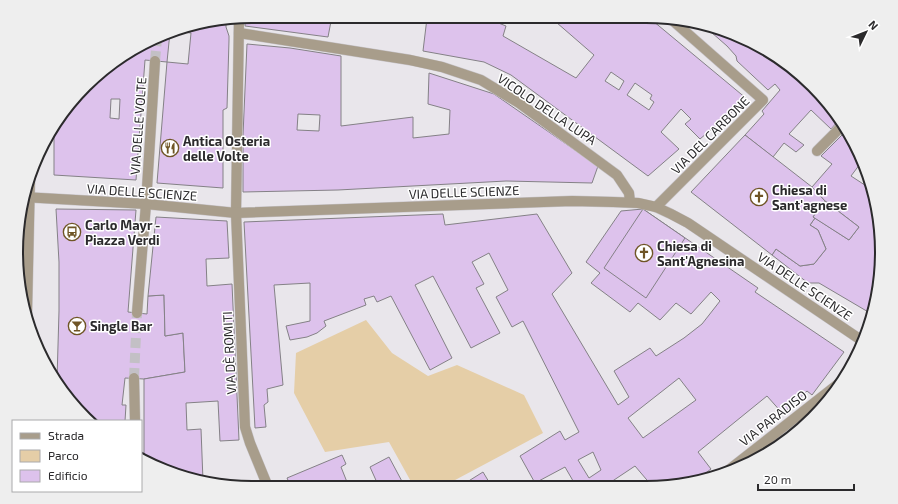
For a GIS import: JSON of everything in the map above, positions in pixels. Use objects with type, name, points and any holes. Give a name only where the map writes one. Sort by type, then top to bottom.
[{"type":"street","name":"VIA DÈ ROMITI","points":[[239,23],[236,213],[245,427],[265,481]]},
{"type":"street","name":"VIA DEL CARBONE","points":[[656,207],[763,100],[679,25]]},
{"type":"street","name":"VICOLO DELLA LUPA","points":[[239,33],[410,60],[442,67],[481,80],[519,103],[617,175],[628,193],[630,202]]},
{"type":"street","name":"VIA DELLE VOLTE","points":[[137,313],[146,204],[155,61]]},
{"type":"street","points":[[817,150],[839,129]]},
{"type":"street","name":"VIA DELLE SCIENZE","points":[[30,197],[146,204],[236,213],[572,201],[630,202],[656,207],[688,223],[859,338]]},
{"type":"street","points":[[26,213],[27,296]]},
{"type":"street","points":[[134,378],[135,420]]},
{"type":"street","name":"VIA PARADISO","points":[[741,460],[826,394]]},
{"type":"green space","points":[[366,320],[392,353],[428,376],[457,365],[524,395],[543,433],[453,481],[411,481],[389,442],[325,452],[294,393],[296,353]]},
{"type":"building","points":[[245,23],[331,23],[328,37],[245,26]]},
{"type":"building","points":[[426,23],[498,23],[506,26],[503,36],[576,78],[594,55],[557,23],[655,23],[747,99],[700,139],[685,124],[691,119],[681,109],[661,132],[679,149],[648,176],[511,75],[484,62],[423,51]],"holes":[[[611,72],[624,81],[619,90],[605,81]],[[635,83],[652,95],[650,99],[654,102],[649,110],[627,95]]]},
{"type":"building","points":[[226,24],[229,36],[227,108],[223,110],[223,188],[157,183],[167,62],[188,64],[191,33],[187,33],[207,27]]},
{"type":"building","points":[[712,33],[734,40],[761,54],[785,70],[808,90],[835,124],[831,129],[811,110],[789,134],[804,145],[796,152],[784,143],[773,157],[745,135],[764,114],[762,111],[780,90],[775,84],[768,90],[737,61],[736,56]]},
{"type":"building","points":[[169,38],[167,62],[145,60],[136,180],[54,175],[54,137],[80,101],[113,70],[137,54]],"holes":[[[111,99],[120,99],[119,119],[110,118]]]},
{"type":"building","points":[[247,44],[290,48],[341,56],[341,126],[413,117],[413,138],[449,134],[450,110],[428,104],[429,73],[494,94],[598,166],[592,183],[506,181],[338,190],[243,192],[243,135]],"holes":[[[298,114],[320,115],[319,131],[297,130]]]},
{"type":"building","name":"Chiesa di Sant'agnese","points":[[745,135],[812,187],[825,201],[813,217],[815,218],[810,225],[818,230],[826,249],[814,264],[800,266],[776,249],[772,255],[691,192]]},
{"type":"building","points":[[842,135],[859,166],[851,176],[865,185],[871,207],[875,237],[875,267],[871,297],[867,311],[819,283],[808,283],[772,255],[776,249],[800,266],[814,264],[826,249],[818,230],[810,225],[815,218],[849,240],[859,227],[825,201],[812,187],[832,164],[821,156]]},
{"type":"building","points":[[825,201],[859,227],[849,240],[813,217]]},
{"type":"building","points":[[56,209],[136,210],[128,312],[147,314],[148,296],[164,295],[165,336],[183,333],[185,372],[144,379],[125,378],[122,405],[126,405],[125,420],[97,420],[70,391],[57,371],[59,262]]},
{"type":"building","points":[[643,209],[758,288],[755,292],[844,352],[812,395],[807,391],[783,414],[767,396],[698,452],[711,469],[706,473],[691,477],[661,481],[648,481],[635,466],[612,481],[573,481],[565,467],[539,481],[534,481],[520,456],[560,431],[565,440],[579,432],[523,321],[512,327],[496,297],[508,290],[489,253],[472,262],[484,284],[476,288],[500,333],[471,348],[433,276],[415,285],[452,358],[430,370],[391,296],[377,302],[374,296],[364,299],[366,305],[324,321],[326,326],[317,333],[307,337],[290,340],[286,326],[310,321],[310,283],[274,285],[283,385],[267,389],[268,402],[264,405],[266,427],[255,428],[244,222],[443,214],[445,225],[537,214],[572,273],[552,294],[618,405],[629,397],[614,371],[650,348],[656,356],[684,338],[702,324],[720,301],[711,292],[691,314],[676,303],[660,320],[638,303],[630,312],[591,283],[600,273],[586,262],[621,211]],"holes":[[[679,378],[696,400],[643,438],[628,418]],[[593,452],[601,470],[589,478],[578,460]]]},
{"type":"building","name":"Chiesa di Sant'Agnesina","points":[[643,209],[685,238],[646,298],[604,268]]},
{"type":"building","points":[[156,217],[227,221],[229,258],[206,259],[207,286],[232,284],[239,440],[220,441],[218,401],[186,403],[187,430],[201,429],[203,476],[164,464],[144,454],[144,379],[185,372],[183,333],[165,336],[164,295],[148,296]]},
{"type":"building","points":[[342,455],[346,464],[341,467],[347,481],[288,481],[287,478]]},
{"type":"building","points":[[389,457],[402,481],[376,481],[370,467]]},
{"type":"building","points":[[483,472],[488,481],[469,481]]},
{"type":"tunnel","points":[[155,61],[157,44]]},
{"type":"tunnel","points":[[134,378],[137,313]]},
{"type":"place","name":"Antica Osteria delle Volte","points":[[170,148]]},
{"type":"place","name":"Chiesa di Sant'agnese","points":[[759,197]]},
{"type":"place","name":"Carlo Mayr - Piazza Verdi","points":[[72,232]]},
{"type":"place","name":"Chiesa di Sant'Agnesina","points":[[644,253]]},
{"type":"place","name":"Single Bar","points":[[77,326]]}]
